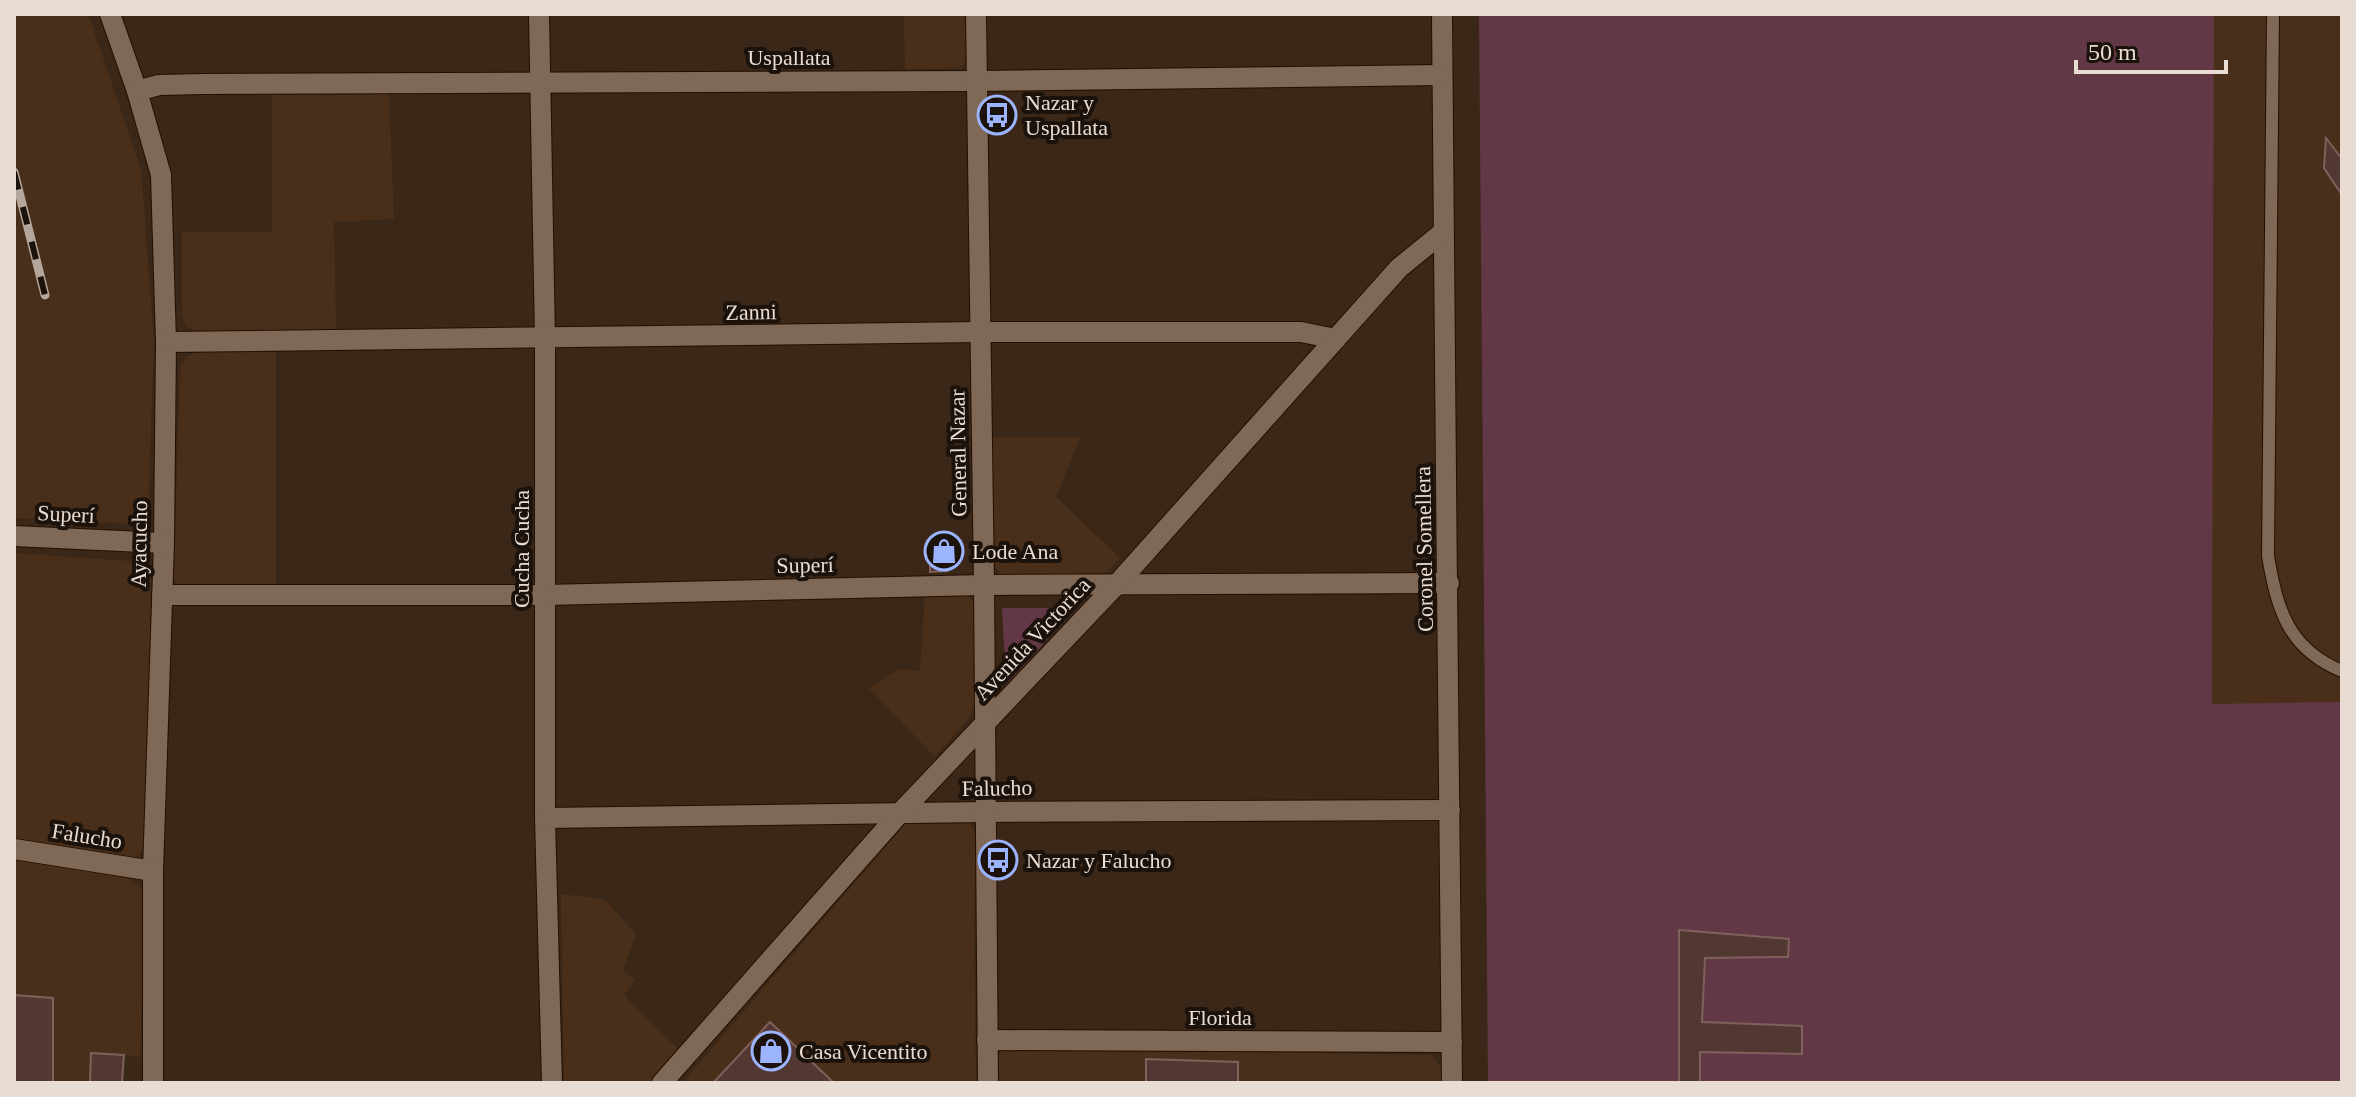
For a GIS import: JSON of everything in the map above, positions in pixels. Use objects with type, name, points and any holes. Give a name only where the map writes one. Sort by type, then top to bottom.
[{"type":"street","name":"Ayacucho","points":[[110,14],[137,91],[161,175],[166,342],[164,543],[153,871],[153,1083]]},
{"type":"street","name":"Cucha Cucha","points":[[539,14],[545,339],[545,818],[552,1083]]},
{"type":"street","name":"General Nazar","points":[[976,14],[988,1083]]},
{"type":"street","name":"Coronel Somellera","points":[[1442,14],[1452,1083]]},
{"type":"street","name":"Uspallata","points":[[137,91],[159,85],[202,84],[977,81],[1442,75]]},
{"type":"street","name":"Avenida Victorica","points":[[662,1083],[899,814],[1118,583],[1399,268],[1442,233]]},
{"type":"street","name":"Zanni","points":[[166,342],[980,332],[1301,332],[1336,339]]},
{"type":"street","name":"Superí","points":[[14,536],[164,543]]},
{"type":"street","name":"Superí","points":[[162,595],[544,595],[1118,583],[1449,583]]},
{"type":"street","name":"Falucho","points":[[545,818],[1450,810]]},
{"type":"street","name":"Falucho","points":[[14,849],[153,871]]},
{"type":"street","name":"Florida","points":[[987,1040],[1452,1042]]},
{"type":"lane","points":[[2273,14],[2268,556],[2283,619],[2299,643],[2322,663],[2342,671]]},
{"type":"shaded area","points":[[14,14],[88,14],[141,169],[154,342],[148,510],[138,524],[14,518]]},
{"type":"shaded area","points":[[904,14],[966,14],[967,57],[964,65],[905,69]]},
{"type":"shaded area","points":[[1479,14],[2214,14],[2212,704],[2342,702],[2342,1083],[1488,1083]]},
{"type":"shaded area","points":[[2214,14],[2342,14],[2342,702],[2212,705]]},
{"type":"shaded area","points":[[389,94],[394,219],[334,222],[336,331],[190,329],[182,315],[182,232],[272,232],[272,95]]},
{"type":"shaded area","points":[[276,351],[276,588],[186,587],[176,583],[180,366],[195,352]]},
{"type":"shaded area","points":[[992,437],[1080,437],[1056,497],[1120,558],[1109,569],[1099,577],[1007,578],[1001,574],[995,567]]},
{"type":"shaded area","points":[[14,553],[130,561],[144,569],[151,579],[147,846],[133,860],[14,840]]},
{"type":"shaded area","points":[[963,592],[975,606],[975,705],[968,719],[935,757],[869,688],[899,669],[920,671],[925,594]]},
{"type":"shaded area","points":[[1002,608],[1076,608],[1006,685]]},
{"type":"shaded area","points":[[965,819],[973,827],[976,837],[976,1083],[682,1083],[907,822]]},
{"type":"shaded area","points":[[14,859],[121,875],[141,888],[145,895],[140,1057],[92,1053],[90,1083],[14,1083]]},
{"type":"shaded area","points":[[561,894],[604,899],[636,934],[623,970],[635,980],[624,995],[680,1051],[653,1083],[564,1083]]},
{"type":"shaded area","points":[[1009,1048],[1431,1055],[1442,1068],[1442,1083],[998,1083],[997,1060],[1000,1053]]},
{"type":"building","points":[[2326,138],[2342,159],[2342,195],[2324,168]]},
{"type":"building","name":"Lode Ana","points":[[930,540],[958,540],[958,562],[947,571],[930,572]]},
{"type":"building","points":[[1679,930],[1789,939],[1788,957],[1705,958],[1702,1022],[1802,1026],[1802,1054],[1700,1052],[1700,1083],[1679,1083]]},
{"type":"building","points":[[14,995],[53,998],[53,1083],[14,1083]]},
{"type":"building","name":"Casa Vicentito","points":[[770,1022],[834,1083],[713,1083]]},
{"type":"building","points":[[91,1053],[124,1055],[122,1083],[90,1083]]},
{"type":"building","points":[[1146,1059],[1238,1062],[1238,1083],[1146,1083]]},
{"type":"railway","points":[[14,172],[45,295]]},
{"type":"place","name":"Nazar y Uspallata","points":[[997,115]]},
{"type":"place","name":"Lode Ana","points":[[944,551]]},
{"type":"place","name":"Nazar y Falucho","points":[[998,860]]},
{"type":"place","name":"Casa Vicentito","points":[[771,1051]]}]
